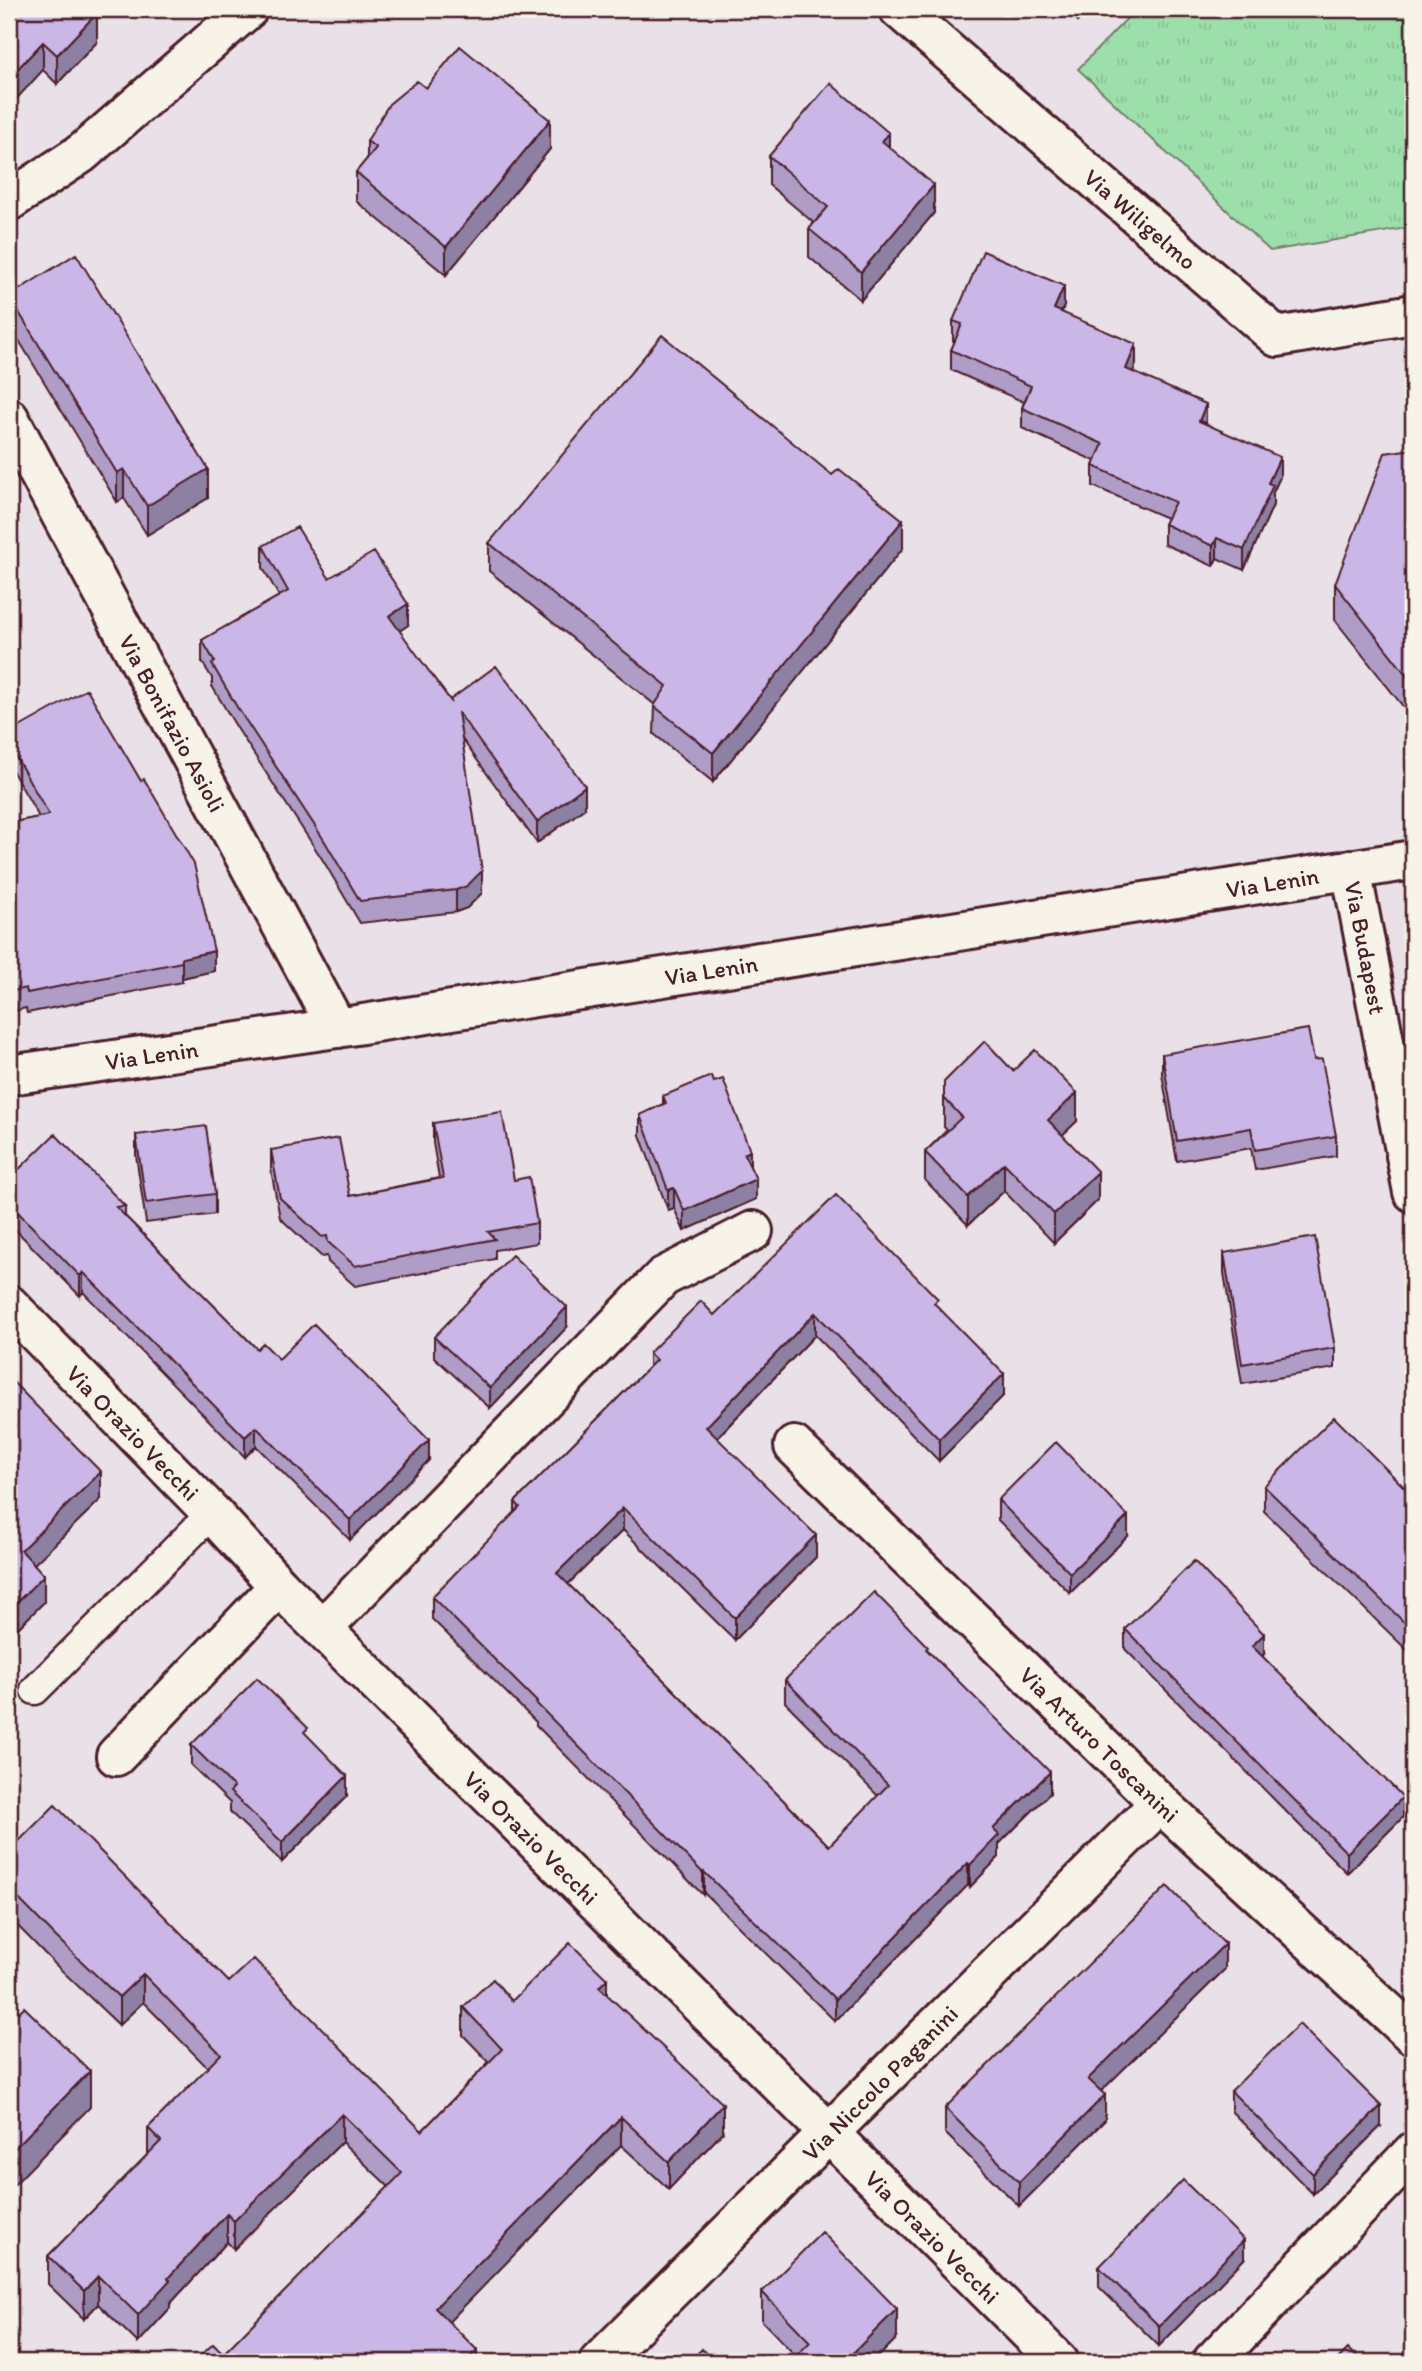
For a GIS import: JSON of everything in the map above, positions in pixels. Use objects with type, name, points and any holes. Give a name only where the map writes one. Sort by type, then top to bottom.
[{"type":"street","points":[[9,201],[82,153],[248,9]]},
{"type":"street","name":"Via Wiligelmo","points":[[899,9],[1277,337],[1413,314]]},
{"type":"street","name":"Via Bonifazio Asioli","points":[[9,418],[337,1028]]},
{"type":"street","name":"Via Lenin","points":[[9,1075],[337,1028],[1413,860]]},
{"type":"street","name":"Via Budapest","points":[[1351,869],[1413,1192]]},
{"type":"street","points":[[323,1628],[663,1277],[753,1231]]},
{"type":"street","name":"Via Orazio Vecchi","points":[[9,1305],[212,1513],[279,1587],[1059,2362]]},
{"type":"street","name":"Via Arturo Toscanini","points":[[794,1446],[1160,1803],[1413,2035]]},
{"type":"street","points":[[116,1756],[279,1587]]},
{"type":"street","name":"Via Niccolo Paganini","points":[[599,2362],[1160,1803]]},
{"type":"street","points":[[1212,2362],[1413,2152]]},
{"type":"lane","points":[[35,1690],[212,1513]]},
{"type":"green space","points":[[1136,9],[1413,9],[1413,227],[1270,251],[1078,69]]},
{"type":"building","points":[[9,9],[93,9],[97,13],[57,55],[43,42],[9,78]]},
{"type":"building","points":[[460,46],[550,120],[446,247],[356,172],[376,148],[367,141],[389,104],[417,81],[426,88]]},
{"type":"building","points":[[830,83],[889,133],[882,141],[934,185],[861,272],[809,229],[828,207],[769,156]]},
{"type":"building","points":[[983,251],[1064,286],[1054,309],[1136,344],[1126,369],[1206,404],[1199,421],[1280,457],[1268,483],[1273,485],[1244,550],[1217,538],[1213,546],[1164,524],[1175,502],[1093,466],[1103,444],[1022,408],[1031,386],[951,350],[962,324],[953,321]]},
{"type":"building","points":[[76,254],[208,469],[147,506],[124,469],[117,473],[9,296]]},
{"type":"building","points":[[662,335],[832,475],[839,469],[903,520],[713,753],[654,706],[667,686],[489,543]]},
{"type":"building","points":[[1413,449],[1413,683],[1335,584],[1385,453]]},
{"type":"building","points":[[297,527],[329,578],[374,552],[408,604],[389,616],[452,703],[450,700],[496,666],[585,786],[537,822],[458,712],[482,871],[467,886],[456,890],[360,901],[212,664],[215,662],[202,640],[288,591],[263,546]]},
{"type":"building","points":[[87,689],[194,864],[214,951],[182,958],[182,962],[27,993],[26,988],[9,992],[9,823],[49,815],[9,745],[9,733]]},
{"type":"building","points":[[1308,1029],[1314,1060],[1322,1059],[1336,1136],[1255,1150],[1251,1128],[1177,1141],[1162,1054]]},
{"type":"building","points":[[985,1041],[1013,1071],[1035,1050],[1077,1093],[1048,1120],[1098,1172],[1054,1214],[1004,1163],[968,1197],[925,1152],[962,1117],[944,1098],[944,1082]]},
{"type":"building","points":[[711,1076],[714,1082],[723,1079],[750,1151],[744,1154],[756,1179],[684,1211],[674,1188],[668,1190],[640,1115],[666,1103],[663,1096]]},
{"type":"building","points":[[502,1112],[514,1180],[529,1177],[537,1223],[488,1232],[495,1239],[355,1266],[328,1242],[327,1236],[322,1237],[280,1198],[271,1150],[339,1138],[350,1196],[443,1178],[433,1123]]},
{"type":"building","points":[[206,1126],[215,1194],[146,1203],[136,1135]]},
{"type":"building","points":[[55,1134],[125,1206],[116,1207],[257,1349],[263,1343],[279,1359],[314,1324],[429,1440],[350,1520],[256,1427],[245,1437],[83,1272],[80,1276],[9,1203],[9,1179]]},
{"type":"building","points":[[836,1195],[938,1299],[934,1303],[1004,1374],[939,1439],[815,1313],[706,1427],[816,1535],[735,1618],[623,1508],[557,1573],[829,1846],[888,1785],[785,1680],[874,1592],[928,1647],[926,1649],[1050,1772],[993,1829],[999,1835],[970,1865],[968,1863],[835,1999],[703,1873],[432,1597],[520,1507],[515,1502],[656,1360],[649,1353],[701,1301],[714,1315]]},
{"type":"building","points":[[1315,1237],[1335,1348],[1242,1364],[1224,1253]]},
{"type":"building","points":[[512,1255],[567,1307],[490,1388],[434,1337]]},
{"type":"building","points":[[9,1378],[101,1472],[21,1550],[44,1575],[10,1609]]},
{"type":"building","points":[[1334,1417],[1413,1496],[1413,1631],[1264,1486]]},
{"type":"building","points":[[1056,1442],[1128,1516],[1070,1573],[998,1500]]},
{"type":"building","points":[[1194,1561],[1264,1634],[1252,1646],[1403,1797],[1347,1853],[1125,1629]]},
{"type":"building","points":[[257,1678],[308,1728],[304,1732],[347,1776],[282,1842],[230,1792],[234,1787],[191,1745]]},
{"type":"building","points":[[55,1805],[229,1982],[254,1959],[422,2131],[502,2049],[463,2007],[493,1979],[512,2001],[570,1943],[607,1979],[599,1987],[723,2104],[669,2162],[621,2117],[435,2308],[477,2350],[464,2362],[194,2362],[213,2344],[223,2354],[402,2173],[342,2114],[234,2221],[227,2214],[138,2315],[98,2276],[84,2291],[48,2256],[161,2141],[148,2128],[221,2054],[143,1974],[119,1997],[9,1889],[9,1851]]},
{"type":"building","points":[[1167,1886],[1225,1944],[1088,2079],[1105,2095],[1019,2182],[945,2108]]},
{"type":"building","points":[[9,2002],[19,2012],[24,2007],[90,2071],[9,2154]]},
{"type":"building","points":[[1299,2024],[1381,2106],[1313,2174],[1231,2091]]},
{"type":"building","points":[[1183,2180],[1244,2240],[1159,2326],[1099,2267]]},
{"type":"building","points":[[822,2232],[897,2309],[854,2352],[865,2362],[790,2362],[810,2342],[762,2292]]},
{"type":"building","points":[[702,2349],[715,2362],[689,2362]]},
{"type":"building","points":[[1348,2349],[1362,2362],[1335,2362]]}]
